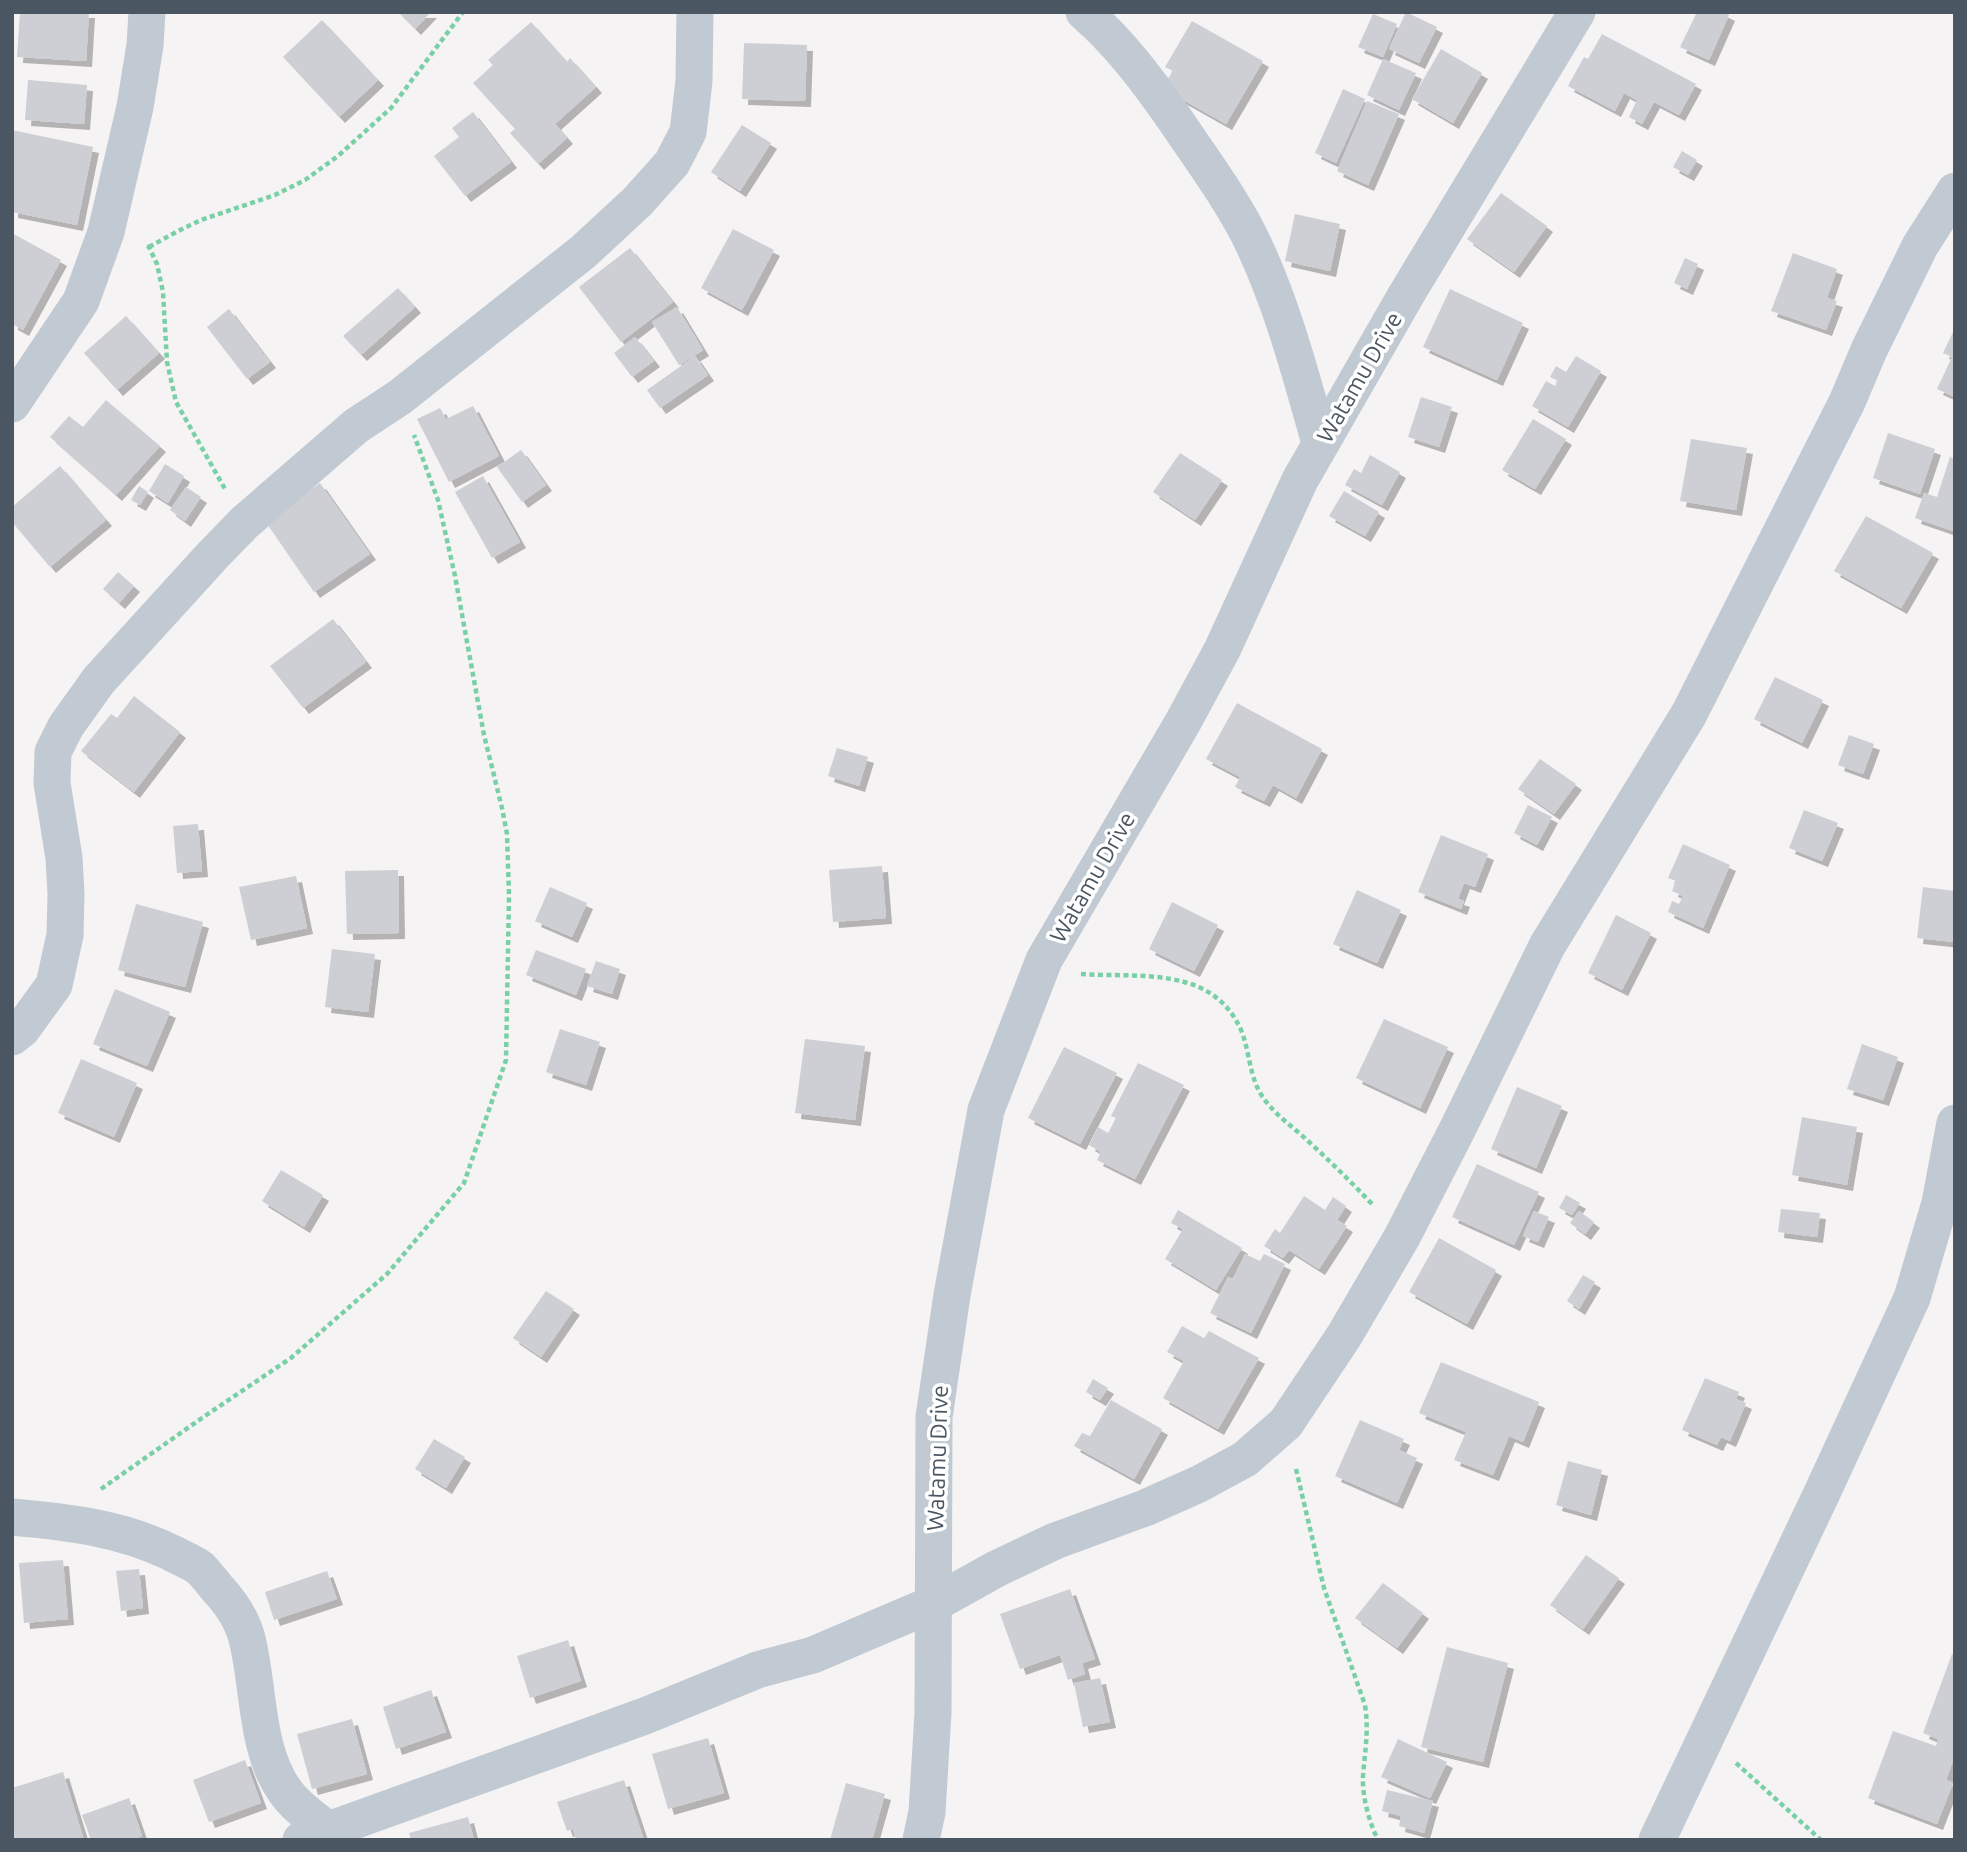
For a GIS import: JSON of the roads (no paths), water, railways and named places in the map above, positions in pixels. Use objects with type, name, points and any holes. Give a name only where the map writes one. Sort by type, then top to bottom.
[{"type":"street","points":[[12,404],[81,301],[106,232],[135,107],[147,12]]},
{"type":"street","points":[[12,1037],[22,1028],[54,985],[65,936],[64,858],[52,783],[53,752],[66,726],[99,680],[244,523],[356,426],[400,397],[583,252],[637,202],[672,163],[688,132],[694,81],[695,12]]},
{"type":"street","points":[[1084,12],[1104,29],[1150,84],[1228,197],[1259,257],[1273,292],[1296,356],[1320,443]]},
{"type":"street","name":"Watamu Drive","points":[[921,1840],[927,1812],[933,1713],[934,1417],[952,1295],[986,1110],[1044,960],[1222,650],[1300,480],[1434,248],[1577,12]]},
{"type":"street","points":[[12,1517],[120,1532],[198,1566],[225,1596],[248,1641],[256,1697],[273,1773],[286,1793],[304,1812],[315,1835],[642,1717],[757,1670],[813,1655],[934,1603],[1055,1541],[1145,1508],[1245,1460],[1286,1423],[1344,1335],[1402,1237],[1547,946],[1689,714],[1847,402],[1869,350],[1920,246],[1955,191]]},
{"type":"street","points":[[1657,1840],[1912,1298],[1947,1193],[1955,1123]]}]
